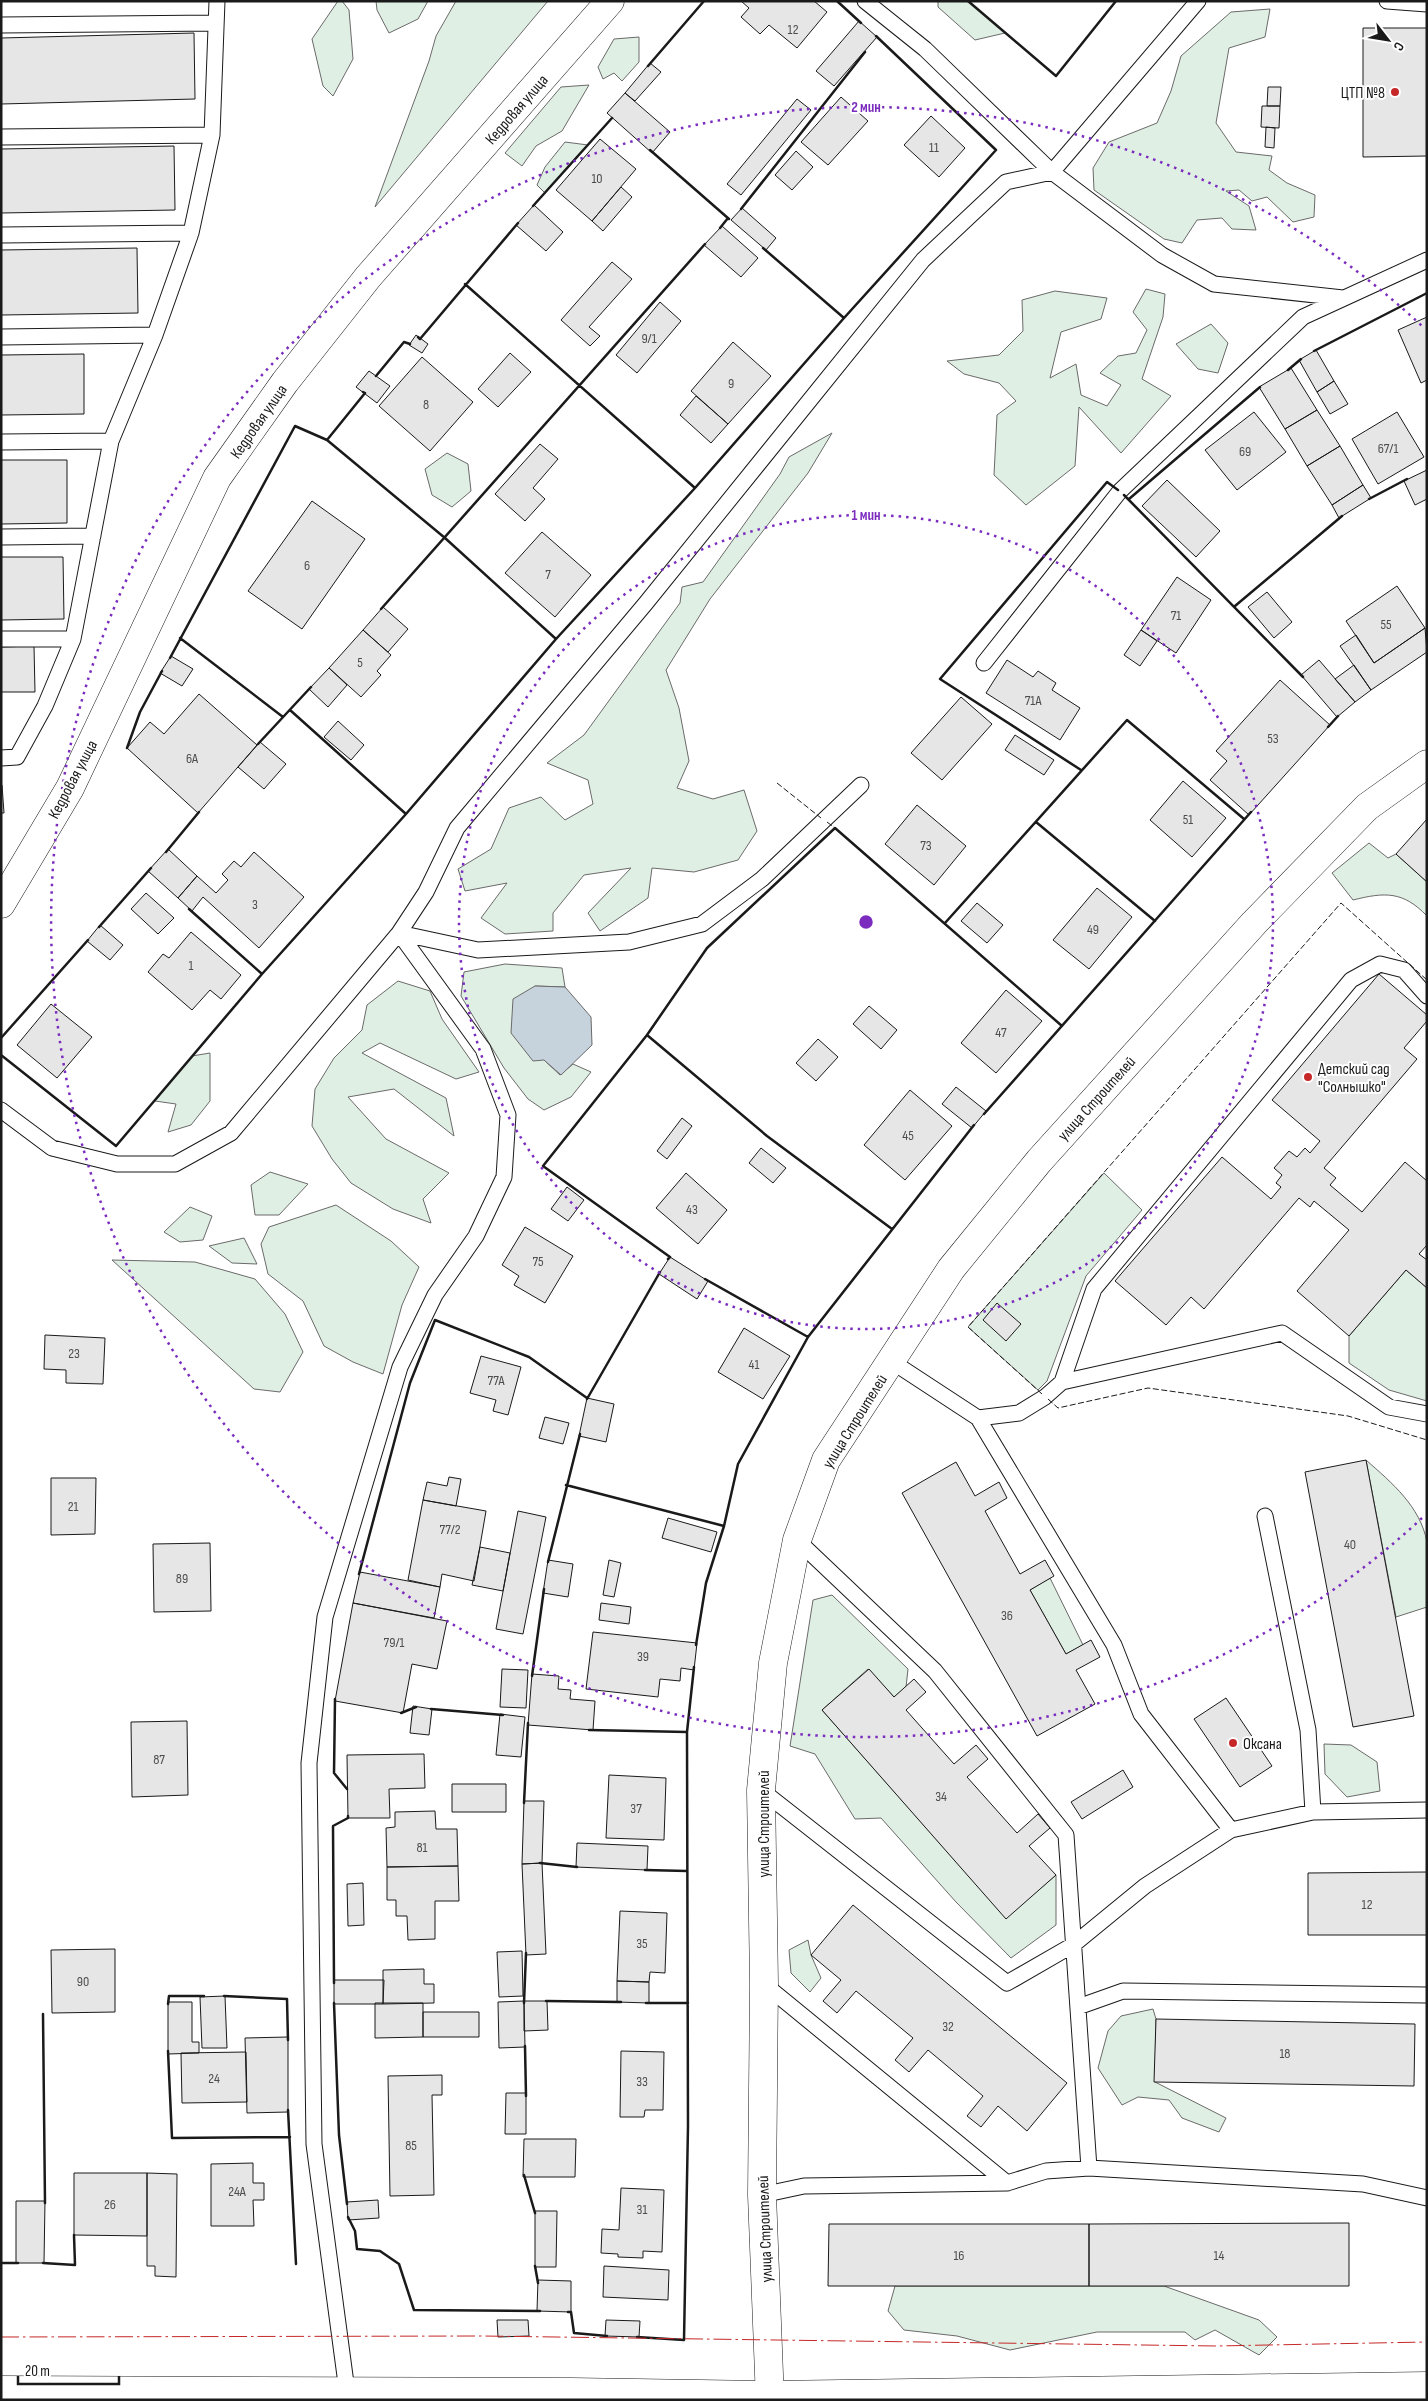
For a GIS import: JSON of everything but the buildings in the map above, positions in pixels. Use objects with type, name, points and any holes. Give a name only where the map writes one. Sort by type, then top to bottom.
[{"type":"street","name":"Кедровая улица","points":[[1,904],[70,788],[171,579],[217,478],[285,382],[368,277],[610,1]]},
{"type":"street","name":"улица Строителей","points":[[770,2398],[762,2195],[764,1984],[761,1790],[773,1663],[798,1540],[826,1460],[951,1269],[1039,1161],[1254,923],[1347,827],[1367,807],[1427,764]]},
{"type":"street","points":[[1,2390],[347,2391],[770,2398],[1427,2386]]},
{"type":"lane","points":[[1,758],[17,757],[46,706],[73,639],[111,441],[155,335],[191,233],[212,135],[217,1]]},
{"type":"lane","points":[[865,1],[925,49],[1052,172],[1162,255],[1214,284],[1344,298]]},
{"type":"lane","points":[[1,1110],[52,1148],[117,1164],[175,1164],[231,1133],[399,933],[426,892],[456,828],[646,603],[923,260],[1006,182],[1052,172],[1198,1]]},
{"type":"lane","points":[[1387,1],[1427,4]]},
{"type":"lane","points":[[1,25],[215,23]]},
{"type":"lane","points":[[1,137],[212,135]]},
{"type":"lane","points":[[1,235],[191,233]]},
{"type":"lane","points":[[984,663],[1120,492],[1303,317],[1427,260]]},
{"type":"lane","points":[[1,337],[155,335]]},
{"type":"lane","points":[[1,442],[111,441]]},
{"type":"lane","points":[[1,537],[93,536]]},
{"type":"lane","points":[[1,639],[73,639]]},
{"type":"lane","points":[[399,933],[478,950],[630,942],[702,924],[762,879],[861,785]]},
{"type":"lane","points":[[347,2391],[314,2144],[309,1763],[325,1617],[400,1367],[434,1295],[476,1236],[504,1177],[508,1115],[484,1049],[399,933]]},
{"type":"lane","points":[[1062,1382],[1094,1289],[1351,980],[1380,964],[1404,970],[1427,996]]},
{"type":"lane","points":[[978,1418],[1019,1413],[1045,1397],[1062,1382],[1282,1333],[1389,1406],[1427,1414]]},
{"type":"lane","points":[[891,1361],[978,1418],[1114,1645],[1141,1714],[1231,1830]]},
{"type":"lane","points":[[1265,1516],[1308,1730],[1313,1812]]},
{"type":"lane","points":[[798,1540],[935,1671],[1066,1835],[1089,2168]]},
{"type":"lane","points":[[761,1790],[1007,1983],[1073,1945],[1144,1886],[1231,1830],[1313,1812],[1427,1810]]},
{"type":"lane","points":[[764,1984],[1007,2183]]},
{"type":"lane","points":[[1078,2007],[1123,1991],[1427,1996]]},
{"type":"lane","points":[[762,2195],[804,2186],[1007,2183],[1046,2171],[1089,2168],[1363,2184],[1427,2198]]},
{"type":"green space","points":[[338,1],[342,1],[349,10],[353,59],[333,96],[323,86],[312,39]]},
{"type":"green space","points":[[376,1],[428,1],[418,19],[389,33],[377,10]]},
{"type":"green space","points":[[456,1],[548,1],[375,207],[429,61],[436,36]]},
{"type":"green space","points":[[938,1],[968,1],[1005,33],[975,40],[938,7]]},
{"type":"green space","points":[[1270,9],[1265,37],[1229,48],[1216,123],[1236,152],[1272,156],[1269,170],[1287,183],[1315,195],[1314,217],[1293,222],[1267,197],[1252,201],[1239,190],[1226,191],[1249,206],[1256,230],[1232,229],[1222,218],[1197,220],[1182,243],[1164,239],[1094,190],[1093,168],[1109,142],[1157,123],[1171,91],[1181,56],[1231,12]]},
{"type":"green space","points":[[639,37],[639,62],[622,81],[614,73],[603,79],[598,67],[614,39]]},
{"type":"green space","points":[[589,85],[562,131],[536,146],[522,166],[505,153],[561,87]]},
{"type":"green space","points":[[565,142],[588,145],[545,193],[537,185],[545,167]]},
{"type":"green space","points":[[1146,289],[1165,294],[1163,317],[1142,379],[1171,396],[1121,453],[1079,407],[1075,466],[1026,505],[994,475],[997,415],[1016,401],[999,383],[964,374],[947,361],[999,355],[1023,331],[1022,300],[1055,291],[1107,298],[1101,319],[1061,332],[1050,378],[1076,364],[1081,395],[1107,406],[1121,385],[1100,373],[1118,356],[1136,353],[1147,330],[1133,312]]},
{"type":"green space","points":[[1211,324],[1228,343],[1218,373],[1198,369],[1176,344]]},
{"type":"green space","points":[[832,433],[808,473],[710,599],[666,670],[679,708],[689,761],[677,788],[713,799],[744,790],[757,831],[738,860],[694,872],[652,868],[648,898],[600,931],[588,913],[631,868],[584,875],[553,913],[553,931],[505,934],[481,918],[507,883],[465,891],[458,869],[491,849],[509,808],[541,797],[565,820],[593,804],[588,780],[547,763],[584,735],[680,603],[682,587],[703,582],[780,474],[789,457]]},
{"type":"green space","points":[[447,453],[468,464],[471,491],[452,507],[432,495],[425,469]]},
{"type":"green space","points":[[1369,843],[1388,858],[1396,854],[1427,882],[1427,916],[1410,902],[1393,896],[1384,895],[1353,900],[1332,873]]},
{"type":"green space","points":[[505,964],[562,968],[565,987],[535,986],[544,1060],[560,1075],[573,1064],[591,1072],[571,1097],[544,1110],[528,1099],[504,1068],[461,996],[464,972]]},
{"type":"green space","points":[[398,981],[430,991],[442,1019],[479,1072],[456,1079],[380,1043],[362,1053],[446,1098],[454,1136],[394,1089],[348,1097],[386,1139],[449,1173],[423,1199],[431,1223],[393,1209],[351,1183],[332,1159],[312,1126],[315,1089],[334,1058],[362,1030],[367,1005]]},
{"type":"green space","points":[[210,1053],[210,1101],[191,1125],[168,1132],[176,1104],[155,1101],[192,1056]]},
{"type":"green space","points":[[270,1172],[308,1184],[279,1215],[255,1215],[251,1185]]},
{"type":"green space","points":[[1104,1173],[1142,1210],[1086,1276],[1047,1381],[1038,1390],[968,1327]]},
{"type":"green space","points":[[336,1205],[391,1241],[419,1267],[402,1305],[383,1374],[353,1362],[324,1346],[303,1301],[268,1274],[261,1244],[269,1227]]},
{"type":"green space","points":[[190,1207],[212,1216],[203,1240],[180,1242],[164,1232]]},
{"type":"green space","points":[[244,1238],[257,1264],[232,1263],[209,1246]]},
{"type":"green space","points":[[112,1260],[195,1262],[255,1279],[285,1314],[303,1352],[280,1392],[254,1389]]},
{"type":"green space","points":[[1406,1270],[1427,1288],[1427,1401],[1389,1390],[1349,1363],[1349,1336]]},
{"type":"green space","points":[[1366,1460],[1404,1496],[1418,1517],[1427,1542],[1427,1607],[1396,1617]]},
{"type":"green space","points":[[1050,1578],[1083,1645],[1066,1654],[1030,1590]]},
{"type":"green space","points":[[832,1595],[908,1669],[906,1687],[894,1697],[868,1669],[822,1710],[1006,1918],[1056,1875],[1056,1925],[1011,1958],[956,1902],[881,1818],[855,1819],[815,1754],[790,1746],[813,1600]]},
{"type":"green space","points":[[1324,1744],[1351,1745],[1377,1762],[1380,1791],[1347,1797],[1325,1774]]},
{"type":"green space","points":[[808,1940],[811,1955],[821,1978],[810,1992],[791,1973],[789,1950]]},
{"type":"green space","points":[[1153,2009],[1156,2019],[1155,2082],[1226,2118],[1219,2132],[1182,2118],[1169,2100],[1138,2097],[1122,2105],[1098,2068],[1108,2031],[1121,2016]]},
{"type":"green space","points":[[895,2286],[1164,2286],[1259,2320],[1277,2337],[1259,2355],[1215,2330],[1195,2340],[1185,2332],[1097,2332],[1010,2350],[957,2336],[904,2330],[888,2311]]},
{"type":"shaded area","points":[[535,986],[565,987],[591,1017],[592,1045],[561,1075],[544,1060],[533,1061],[511,1033],[513,999]]},
{"type":"fence","points":[[777,783],[821,818]]},
{"type":"fence","points":[[827,822],[835,828]]},
{"type":"fence","points":[[1042,1394],[968,1327],[1341,903],[1427,980]]},
{"type":"fence","points":[[1048,1399],[1058,1408],[1148,1388],[1348,1416],[1427,1440]]},
{"type":"wall","points":[[648,66],[704,1]]},
{"type":"wall","points":[[837,1],[861,23]]},
{"type":"wall","points":[[968,1],[1056,76],[1116,1]]},
{"type":"wall","points":[[1,1055],[116,1146],[262,974],[406,814],[556,639],[695,488],[844,318],[996,150],[876,36]]},
{"type":"wall","points":[[741,209],[865,52]]},
{"type":"wall","points":[[533,206],[612,118]]},
{"type":"wall","points":[[650,150],[729,219]]},
{"type":"wall","points":[[720,228],[728,218]]},
{"type":"wall","points":[[418,337],[420,339],[518,223]]},
{"type":"wall","points":[[381,609],[705,244]]},
{"type":"wall","points":[[763,248],[844,318]]},
{"type":"wall","points":[[465,284],[695,488]]},
{"type":"wall","points":[[1314,351],[1427,293]]},
{"type":"wall","points":[[376,376],[404,342],[410,344]]},
{"type":"wall","points":[[1288,370],[1301,359]]},
{"type":"wall","points":[[1129,499],[1260,387]]},
{"type":"wall","points":[[327,440],[365,393],[363,392]]},
{"type":"wall","points":[[170,658],[295,426],[327,440],[445,538],[556,639]]},
{"type":"wall","points":[[1369,499],[1407,479]]},
{"type":"wall","points":[[1081,770],[940,679],[1107,482],[1118,490]]},
{"type":"wall","points":[[1124,495],[1303,677]]},
{"type":"wall","points":[[1235,606],[1342,516]]},
{"type":"wall","points":[[180,638],[283,717]]},
{"type":"wall","points":[[127,748],[140,712],[162,671]]},
{"type":"wall","points":[[258,744],[311,687]]},
{"type":"wall","points":[[290,710],[406,814]]},
{"type":"wall","points":[[1328,727],[1338,716]]},
{"type":"wall","points":[[945,923],[1127,720],[1244,819]]},
{"type":"wall","points":[[166,852],[199,812]]},
{"type":"wall","points":[[984,1114],[1251,812]]},
{"type":"wall","points":[[1036,822],[1155,921]]},
{"type":"wall","points":[[668,1259],[670,1257],[543,1166],[647,1035],[707,948],[835,828],[1062,1026]]},
{"type":"wall","points":[[99,927],[151,868]]},
{"type":"wall","points":[[189,909],[262,974]]},
{"type":"wall","points":[[1,1038],[88,940]]},
{"type":"wall","points":[[647,1035],[767,1136],[892,1229]]},
{"type":"wall","points":[[696,1645],[706,1583],[724,1526],[738,1464],[808,1337],[974,1125]]},
{"type":"wall","points":[[587,1399],[660,1272]]},
{"type":"wall","points":[[705,1279],[808,1337]]},
{"type":"wall","points":[[359,1574],[410,1383],[435,1320],[529,1357],[587,1398]]},
{"type":"wall","points":[[548,1562],[580,1434]]},
{"type":"wall","points":[[566,1485],[724,1526]]},
{"type":"wall","points":[[532,1676],[544,1589]]},
{"type":"wall","points":[[637,2337],[684,2340],[688,2126],[687,1732],[694,1667]]},
{"type":"wall","points":[[335,1699],[334,1773],[347,1789]]},
{"type":"wall","points":[[401,1713],[416,1707]]},
{"type":"wall","points":[[431,1709],[503,1715]]},
{"type":"wall","points":[[524,1803],[528,1723]]},
{"type":"wall","points":[[589,1730],[687,1732]]},
{"type":"wall","points":[[334,1983],[333,1826],[348,1818],[348,1816]]},
{"type":"wall","points":[[540,1863],[577,1867]]},
{"type":"wall","points":[[645,1870],[687,1871]]},
{"type":"wall","points":[[524,2003],[526,1953]]},
{"type":"wall","points":[[168,2004],[169,1996],[204,1996]]},
{"type":"wall","points":[[224,1996],[287,1999],[288,2040]]},
{"type":"wall","points":[[546,2001],[621,2002]]},
{"type":"wall","points":[[334,2003],[339,2135],[347,2204]]},
{"type":"wall","points":[[646,2003],[688,2003]]},
{"type":"wall","points":[[43,2014],[45,2203]]},
{"type":"wall","points":[[525,2046],[526,2096]]},
{"type":"wall","points":[[168,2051],[172,2138],[290,2137]]},
{"type":"wall","points":[[288,2110],[296,2264]]},
{"type":"wall","points":[[524,2175],[535,2213]]},
{"type":"wall","points":[[348,2217],[355,2231],[357,2249],[380,2251],[399,2264],[414,2310],[540,2311]]},
{"type":"wall","points":[[43,2263],[75,2265],[74,2235]]},
{"type":"wall","points":[[1,2263],[18,2263]]},
{"type":"wall","points":[[535,2266],[538,2283]]},
{"type":"wall","points":[[568,2312],[571,2312],[574,2333],[607,2336]]},
{"type":"power","points":[[1,2337],[482,2336],[1216,2346],[1427,2342]]},
{"type":"place","name":"ЦТП №8","points":[[1395,92]]},
{"type":"place","name":"Детский сад \"Солнышко\"","points":[[1308,1077]]},
{"type":"place","name":"Оксана","points":[[1233,1743]]}]
